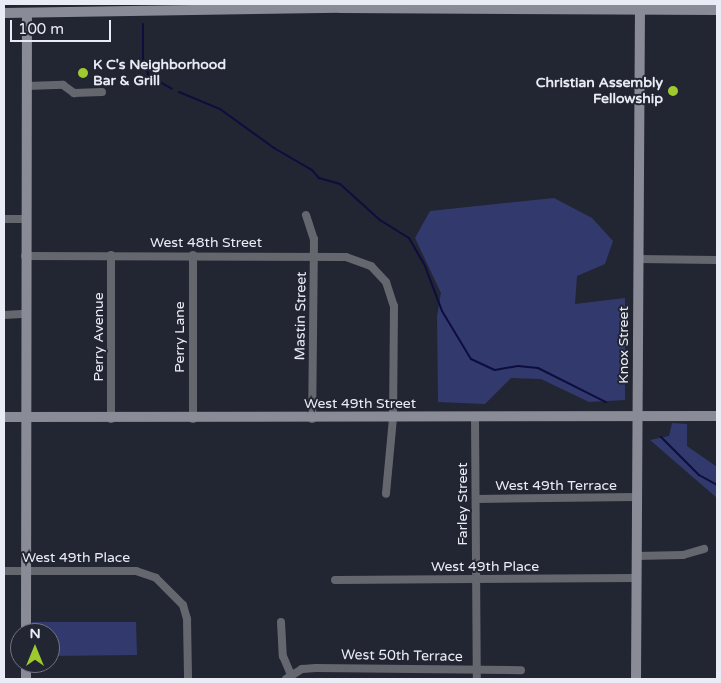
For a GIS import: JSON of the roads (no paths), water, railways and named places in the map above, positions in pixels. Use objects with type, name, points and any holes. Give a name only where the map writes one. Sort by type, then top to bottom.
[{"type":"street","points":[[4,13],[35,4]]},
{"type":"street","points":[[25,8],[434,6],[717,10]]},
{"type":"street","points":[[25,8],[27,86],[26,623]]},
{"type":"street","name":"Knox Street","points":[[636,679],[640,10]]},
{"type":"street","points":[[27,86],[62,86],[74,93],[102,92]]},
{"type":"street","name":"Mastin Street","points":[[306,216],[314,239],[312,419]]},
{"type":"street","points":[[4,219],[26,219]]},
{"type":"street","name":"Perry Avenue","points":[[111,419],[112,255]]},
{"type":"street","name":"West 48th Street","points":[[26,256],[193,255],[356,259],[381,274],[394,306],[393,418]]},
{"type":"street","name":"Perry Lane","points":[[193,255],[193,419]]},
{"type":"street","points":[[638,259],[717,260]]},
{"type":"street","points":[[4,314],[26,314]]},
{"type":"street","name":"West 49th Street","points":[[4,417],[312,419],[717,416]]},
{"type":"street","points":[[386,494],[393,418]]},
{"type":"street","name":"Farley Street","points":[[475,418],[477,679]]},
{"type":"street","name":"West 49th Terrace","points":[[476,499],[636,497]]},
{"type":"street","points":[[636,556],[683,555],[704,549]]},
{"type":"street","name":"West 49th Place","points":[[4,571],[136,571],[156,578],[172,592],[183,606],[187,619],[188,679]]},
{"type":"street","name":"West 49th Place","points":[[335,580],[636,578]]},
{"type":"street","points":[[281,622],[283,656],[288,677]]},
{"type":"street","name":"West 50th Terrace","points":[[288,677],[302,669],[316,668],[521,670]]},
{"type":"waterway","points":[[143,24],[143,59],[149,76],[172,89]]},
{"type":"waterway","points":[[179,92],[220,109],[274,148],[312,170],[319,178],[340,184],[380,220],[409,238],[425,266],[442,311],[471,359],[495,370],[518,366],[538,368],[606,402]]},
{"type":"waterway","points":[[661,437],[699,475],[717,485]]},
{"type":"place","name":"K C's Neighborhood Bar & Grill","points":[[83,73]]},
{"type":"place","name":"Christian Assembly Fellowship","points":[[673,91]]}]
